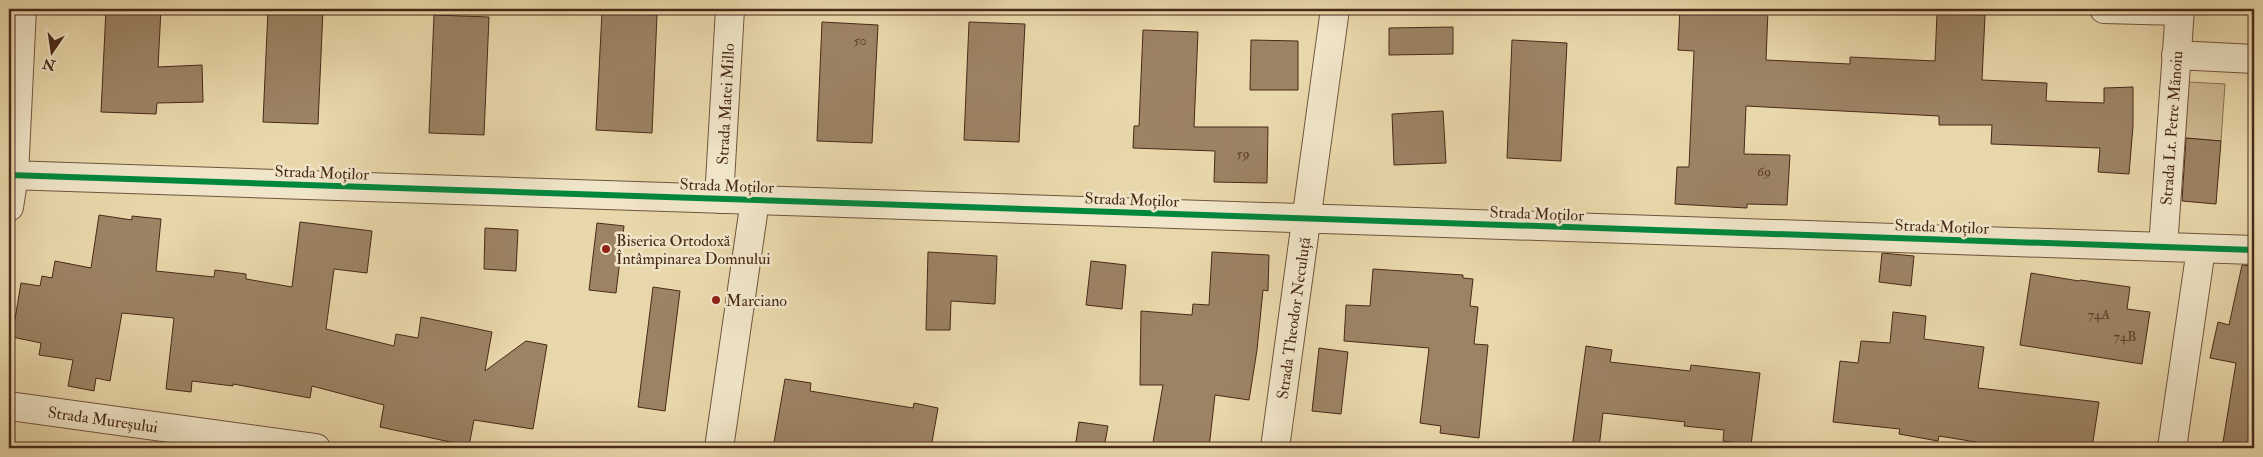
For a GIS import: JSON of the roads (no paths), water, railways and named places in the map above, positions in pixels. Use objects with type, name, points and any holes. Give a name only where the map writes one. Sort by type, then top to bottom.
[{"type":"street","points":[[9,207],[22,9]]},
{"type":"street","name":"Strada Matei Millo","points":[[720,199],[730,9]]},
{"type":"street","name":"Strada Theodor Neculuță","points":[[1275,448],[1335,9]]},
{"type":"street","points":[[2104,9],[2180,10]]},
{"type":"street","name":"Strada Lt. Petre Mănoiu","points":[[2163,247],[2180,10]]},
{"type":"street","points":[[2176,55],[2254,59]]},
{"type":"street","name":"Strada Moților","points":[[11,175],[2254,250]]},
{"type":"street","points":[[719,448],[755,200]]},
{"type":"street","points":[[2172,448],[2201,249]]},
{"type":"street","name":"Strada Mureșului","points":[[9,406],[316,448]]},
{"type":"place","name":"Biserica Ortodoxă Întâmpinarea Domnului","points":[[606,249]]},
{"type":"place","name":"Marciano","points":[[716,300]]}]
